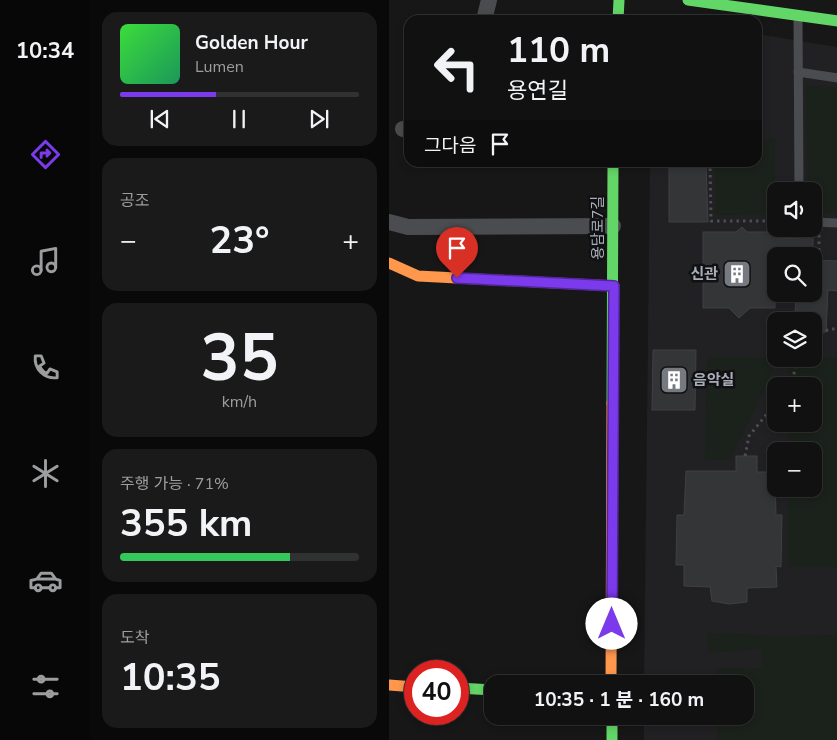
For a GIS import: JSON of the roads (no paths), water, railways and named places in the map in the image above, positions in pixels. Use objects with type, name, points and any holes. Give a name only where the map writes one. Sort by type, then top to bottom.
[{"type":"street","points":[[486,15],[489,0]]},
{"type":"street","points":[[618,15],[619,0]]},
{"type":"street","points":[[689,0],[837,21]]},
{"type":"street","name":"용담로7길","points":[[611,675],[613,167]]},
{"type":"street","points":[[389,222],[408,227],[613,226]]},
{"type":"street","points":[[389,263],[418,276],[614,286]]},
{"type":"street","points":[[389,686],[404,687]]},
{"type":"street","points":[[469,689],[484,689]]},
{"type":"street","points":[[612,725],[612,740]]},
{"type":"lane","points":[[797,14],[799,182]]},
{"type":"lane","points":[[798,72],[837,78]]},
{"type":"lane","points":[[822,222],[837,223]]},
{"type":"place","name":"신관","points":[[737,274]]},
{"type":"place","name":"음악실","points":[[674,380]]}]
